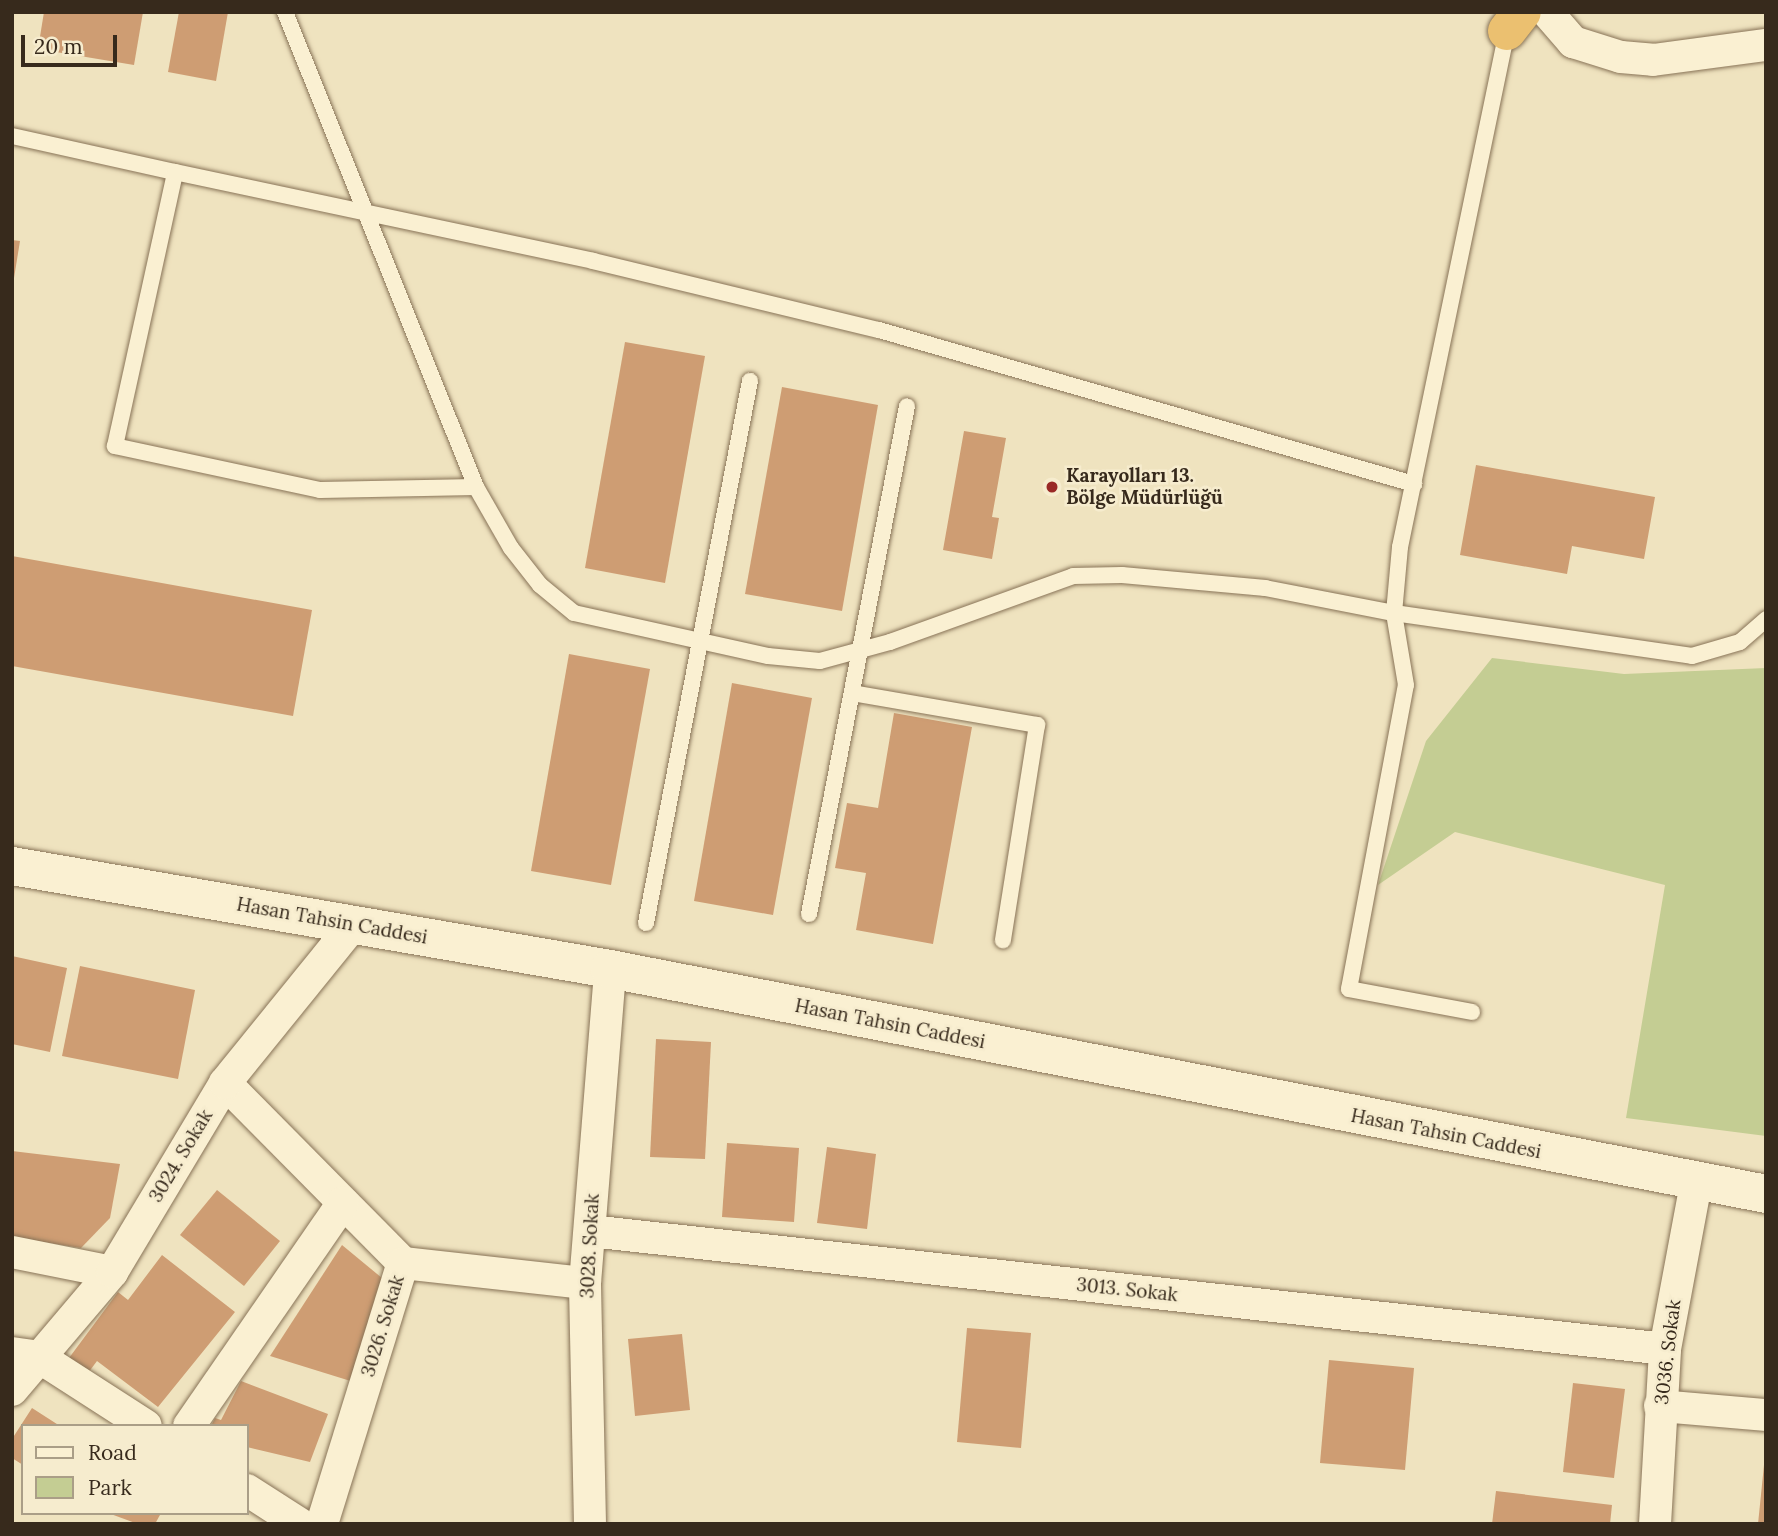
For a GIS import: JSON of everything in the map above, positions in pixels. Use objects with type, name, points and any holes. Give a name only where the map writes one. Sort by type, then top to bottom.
[{"type":"street","points":[[1547,12],[1573,42],[1621,57],[1653,60],[1766,45]]},
{"type":"street","name":"Hasan Tahsin Caddesi","points":[[12,866],[610,969],[1696,1183],[1766,1194]]},
{"type":"street","name":"3024. Sokak","points":[[12,1390],[26,1355],[112,1272],[225,1083],[353,925]]},
{"type":"street","name":"3028. Sokak","points":[[590,1524],[585,1283],[610,969]]},
{"type":"street","points":[[225,1083],[402,1263]]},
{"type":"street","name":"3036. Sokak","points":[[1655,1524],[1665,1349],[1696,1183]]},
{"type":"street","points":[[191,1424],[343,1203]]},
{"type":"street","name":"3013. Sokak","points":[[590,1231],[1665,1349]]},
{"type":"street","points":[[12,1252],[112,1272]]},
{"type":"street","name":"3026. Sokak","points":[[323,1524],[402,1263],[585,1283]]},
{"type":"street","points":[[26,1355],[143,1424]]},
{"type":"street","points":[[1660,1406],[1766,1415]]},
{"type":"street","points":[[248,1491],[300,1524]]},
{"type":"lane","points":[[285,12],[476,487],[518,557],[540,585],[574,613],[700,643],[820,661],[860,650],[1073,576],[1122,575],[1265,588],[1394,613],[1692,656],[1740,642],[1766,619]]},
{"type":"lane","points":[[1472,1012],[1349,989],[1406,685],[1394,613],[1414,484],[1510,19]]},
{"type":"lane","points":[[12,136],[366,211],[879,330],[1414,484]]},
{"type":"lane","points":[[175,172],[115,446],[320,491],[476,487]]},
{"type":"lane","points":[[646,923],[750,382]]},
{"type":"lane","points":[[809,914],[907,406]]},
{"type":"lane","points":[[852,693],[1037,725],[1003,940]]},
{"type":"green space","points":[[1492,658],[1624,674],[1766,668],[1766,1136],[1626,1118],[1665,885],[1455,832],[1378,885],[1426,741]]},
{"type":"building","points":[[44,12],[143,12],[134,65],[38,49]]},
{"type":"building","points":[[179,12],[228,12],[216,81],[168,72]]},
{"type":"building","points":[[12,240],[20,241],[14,278],[12,278]]},
{"type":"building","points":[[625,342],[705,356],[665,583],[585,568]]},
{"type":"building","points":[[782,387],[878,405],[842,611],[745,594]]},
{"type":"building","points":[[964,431],[1006,438],[992,517],[999,518],[992,559],[943,550]]},
{"type":"building","points":[[1476,465],[1655,497],[1644,559],[1572,546],[1567,574],[1460,555]]},
{"type":"building","points":[[12,556],[312,610],[293,716],[12,666]]},
{"type":"building","points":[[569,654],[650,669],[611,885],[531,871]]},
{"type":"building","points":[[732,683],[812,698],[773,915],[694,901]]},
{"type":"building","points":[[894,713],[972,727],[933,944],[856,930],[866,873],[835,868],[847,803],[878,808]]},
{"type":"building","points":[[12,956],[67,968],[50,1052],[12,1044]]},
{"type":"building","points":[[80,966],[195,990],[178,1079],[62,1056]]},
{"type":"building","points":[[656,1039],[711,1042],[705,1159],[650,1157]]},
{"type":"building","points":[[727,1143],[799,1148],[794,1222],[722,1217]]},
{"type":"building","points":[[827,1147],[876,1154],[867,1229],[817,1223]]},
{"type":"building","points":[[12,1151],[120,1164],[110,1218],[81,1248],[12,1237]]},
{"type":"building","points":[[217,1190],[280,1241],[244,1286],[180,1235]]},
{"type":"building","points":[[342,1245],[388,1283],[357,1383],[270,1356]]},
{"type":"building","points":[[162,1255],[235,1312],[158,1407],[97,1361],[88,1373],[69,1358],[118,1292],[128,1300]]},
{"type":"building","points":[[967,1328],[1031,1333],[1021,1448],[957,1442]]},
{"type":"building","points":[[682,1334],[690,1410],[635,1416],[628,1339]]},
{"type":"building","points":[[1329,1360],[1414,1368],[1405,1470],[1320,1463]]},
{"type":"building","points":[[241,1381],[328,1414],[310,1462],[248,1447],[248,1424],[212,1424],[215,1418],[221,1420]]},
{"type":"building","points":[[1573,1383],[1625,1389],[1614,1478],[1563,1472]]},
{"type":"building","points":[[32,1408],[57,1424],[22,1424]]},
{"type":"building","points":[[21,1425],[21,1464],[12,1458],[12,1439]]},
{"type":"building","points":[[1764,1465],[1766,1524],[1758,1524]]},
{"type":"building","points":[[1496,1491],[1612,1505],[1610,1524],[1492,1524]]},
{"type":"building","points":[[113,1515],[160,1515],[155,1524],[138,1524]]},
{"type":"place","name":"Karayolları 13. Bölge Müdürlüğü","points":[[1052,487]]}]
